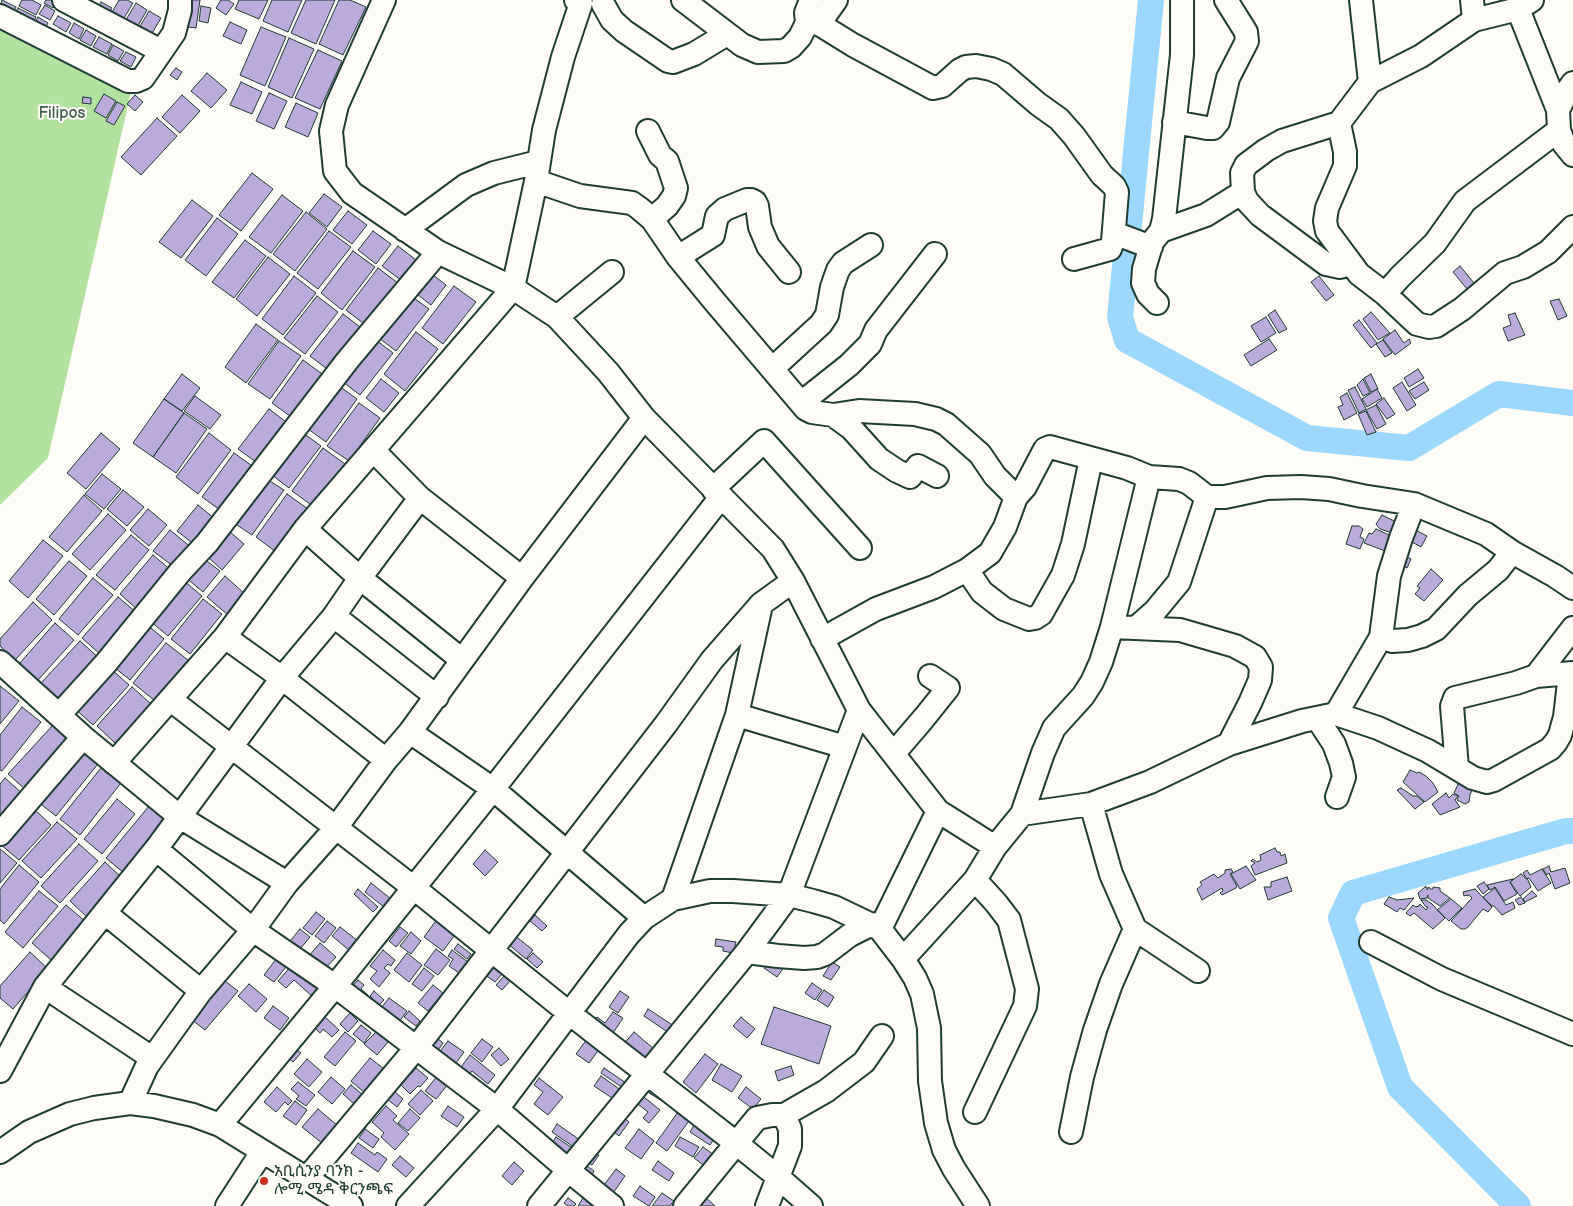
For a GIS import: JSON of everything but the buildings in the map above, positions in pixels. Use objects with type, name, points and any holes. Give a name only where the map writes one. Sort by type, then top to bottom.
[{"type":"street","points":[[64,0],[161,51]]},
{"type":"street","points":[[0,16],[128,81],[136,81],[143,78],[174,33],[180,10],[180,0]]},
{"type":"street","points":[[384,0],[337,104],[331,131],[335,171],[352,193],[438,252],[512,288],[557,317],[608,372],[644,418],[773,549],[793,581],[859,710],[938,811],[995,847]]},
{"type":"street","points":[[684,0],[742,45],[758,52],[784,51],[791,47],[836,0]]},
{"type":"street","points":[[811,0],[806,13],[813,23],[933,88],[942,86],[966,67],[976,66],[991,69],[1003,74],[1059,119],[1117,192],[1115,234],[1110,249],[1074,259]]},
{"type":"street","points":[[1157,303],[1148,294],[1144,283],[1144,269],[1153,242],[1164,219],[1182,55],[1182,0]]},
{"type":"street","points":[[1174,122],[1207,128],[1213,128],[1218,122],[1228,78],[1247,41],[1246,32],[1226,0]]},
{"type":"street","points":[[1361,0],[1370,82]]},
{"type":"street","points":[[114,764],[225,637],[305,529],[512,288],[544,130],[564,58],[592,2],[624,31],[668,61],[673,62],[694,54],[727,34]]},
{"type":"street","points":[[1351,264],[1340,267],[1326,264],[1260,215],[1247,201],[1243,192],[1242,173],[1246,166],[1266,150],[1282,141],[1339,123],[1370,82],[1421,56],[1473,10],[1525,4],[1559,120],[1564,144],[1573,155]]},
{"type":"street","points":[[1385,294],[1434,243],[1465,201],[1559,120],[1568,90],[1573,83]]},
{"type":"street","points":[[1339,123],[1345,152],[1345,166],[1328,208],[1325,221],[1327,231],[1359,274],[1385,294],[1417,324],[1429,327],[1436,326],[1462,309],[1505,273],[1523,267],[1548,252],[1573,226]]},
{"type":"street","points":[[648,131],[660,155],[667,161],[676,188],[674,196],[667,206],[652,219]]},
{"type":"street","points":[[406,230],[466,185],[494,173],[537,171],[580,196],[632,204],[652,219],[678,257],[714,302],[806,409],[812,412],[832,415],[859,411],[877,411],[915,414],[936,419],[946,424],[980,454],[995,476],[1016,497]]},
{"type":"street","points":[[1115,234],[1153,242],[1206,215],[1243,192]]},
{"type":"street","points":[[678,257],[713,235],[717,216],[725,208],[751,200],[758,206],[760,228],[768,246],[789,272]]},
{"type":"street","points":[[772,369],[821,324],[827,315],[832,287],[838,270],[843,263],[871,245]]},
{"type":"street","points":[[59,715],[106,663],[180,572],[207,543],[347,361],[438,252]]},
{"type":"street","points":[[801,403],[843,370],[870,344],[876,330],[935,254]]},
{"type":"street","points":[[557,317],[612,272]]},
{"type":"street","points":[[832,415],[851,428],[879,459],[897,471],[910,477],[918,466],[937,476]]},
{"type":"street","points":[[130,1103],[140,1079],[152,1058],[201,991],[253,930],[287,883],[335,829],[386,760],[410,732],[522,578],[644,418]]},
{"type":"street","points":[[220,1125],[335,986],[493,789],[717,493],[764,441],[860,548]]},
{"type":"street","points":[[822,639],[876,609],[934,587],[967,570],[990,554],[997,544],[1016,497],[1025,487],[1045,449],[1053,448],[1127,468],[1149,477],[1165,477],[1189,483],[1207,497],[1225,497],[1267,488],[1301,487],[1329,489],[1414,504],[1486,534],[1512,552],[1573,588]]},
{"type":"street","points":[[373,450],[420,498],[522,578]]},
{"type":"street","points":[[967,570],[982,592],[1004,609],[1029,619],[1041,614],[1063,575],[1091,459]]},
{"type":"street","points":[[903,958],[975,880],[995,847],[1022,814],[1054,728],[1083,696],[1092,682],[1102,662],[1112,627],[1149,477]]},
{"type":"street","points":[[1137,627],[1155,611],[1179,582],[1207,497]]},
{"type":"street","points":[[0,1071],[45,987],[156,849],[282,678],[334,616],[420,498]]},
{"type":"street","points":[[1326,716],[1381,637],[1390,576],[1401,538],[1414,504]]},
{"type":"street","points":[[305,529],[360,578],[462,660]]},
{"type":"street","points":[[1381,637],[1392,641],[1408,640],[1436,629],[1468,595],[1498,570],[1512,552]]},
{"type":"street","points":[[307,1178],[416,1048],[567,854],[712,660],[761,604],[793,581]]},
{"type":"street","points":[[673,899],[737,715],[761,604]]},
{"type":"street","points":[[334,616],[437,697]]},
{"type":"street","points":[[1112,627],[1180,630],[1235,646],[1255,657],[1261,667],[1260,680],[1229,744]]},
{"type":"street","points":[[1536,676],[1573,628]]},
{"type":"street","points":[[225,637],[282,678],[386,760]]},
{"type":"street","points":[[0,662],[114,764],[180,817],[287,883]]},
{"type":"street","points":[[1022,814],[1091,804],[1150,782],[1229,744],[1326,716],[1378,728],[1428,751],[1473,778],[1487,782],[1550,749],[1560,735],[1565,717],[1571,673],[1536,676],[1454,699],[1452,706],[1457,768]]},
{"type":"street","points":[[894,753],[948,688],[930,676]]},
{"type":"street","points":[[171,700],[335,829],[414,888],[569,1013],[648,1073],[778,1177],[811,1206]]},
{"type":"street","points":[[539,1206],[747,952],[789,895],[859,710]]},
{"type":"street","points":[[737,715],[844,747]]},
{"type":"street","points":[[1326,716],[1344,777],[1337,797]]},
{"type":"street","points":[[410,732],[493,789],[644,918]]},
{"type":"street","points":[[0,834],[83,737]]},
{"type":"street","points":[[1091,804],[1111,874],[1135,929],[1198,971]]},
{"type":"street","points":[[747,952],[804,958],[817,957],[835,948],[850,935],[876,926],[938,811]]},
{"type":"street","points":[[156,849],[253,930],[335,986],[497,1109],[612,1206]]},
{"type":"street","points":[[975,880],[1009,920],[1027,989],[1025,1006],[975,1112]]},
{"type":"street","points":[[408,1206],[497,1109],[629,934],[644,918],[673,899],[710,891],[789,895],[834,907],[876,926],[903,958],[915,978],[925,1006],[932,1105],[936,1124],[944,1150],[973,1199]]},
{"type":"street","points":[[105,914],[201,991]]},
{"type":"street","points":[[1071,1132],[1082,1077],[1095,1030],[1111,984],[1135,929]]},
{"type":"street","points":[[1371,942],[1442,979],[1573,1034]]},
{"type":"street","points":[[45,987],[152,1058]]},
{"type":"street","points":[[686,1206],[757,1118],[772,1115],[784,1116],[826,1091],[864,1062],[882,1036]]},
{"type":"street","points":[[0,1152],[29,1132],[51,1121],[94,1108],[130,1103],[176,1111],[220,1125],[352,1206]]},
{"type":"street","points":[[767,1206],[790,1146],[790,1129],[784,1116]]},
{"type":"street","points":[[227,1206],[262,1152]]},
{"type":"green space","name":"Filipos","points":[[0,9],[133,83],[48,458],[0,505]]},
{"type":"waterway","points":[[1151,0],[1120,317],[1127,340],[1307,438],[1409,448],[1499,394],[1573,403]]},
{"type":"waterway","points":[[1518,1206],[1400,1087],[1341,918],[1353,893],[1566,831],[1573,831]]},
{"type":"place","name":"አቢሲንያ ባንክ - ሎሚ ሜዳ ቅርንጫፍ","points":[[264,1181]]}]
